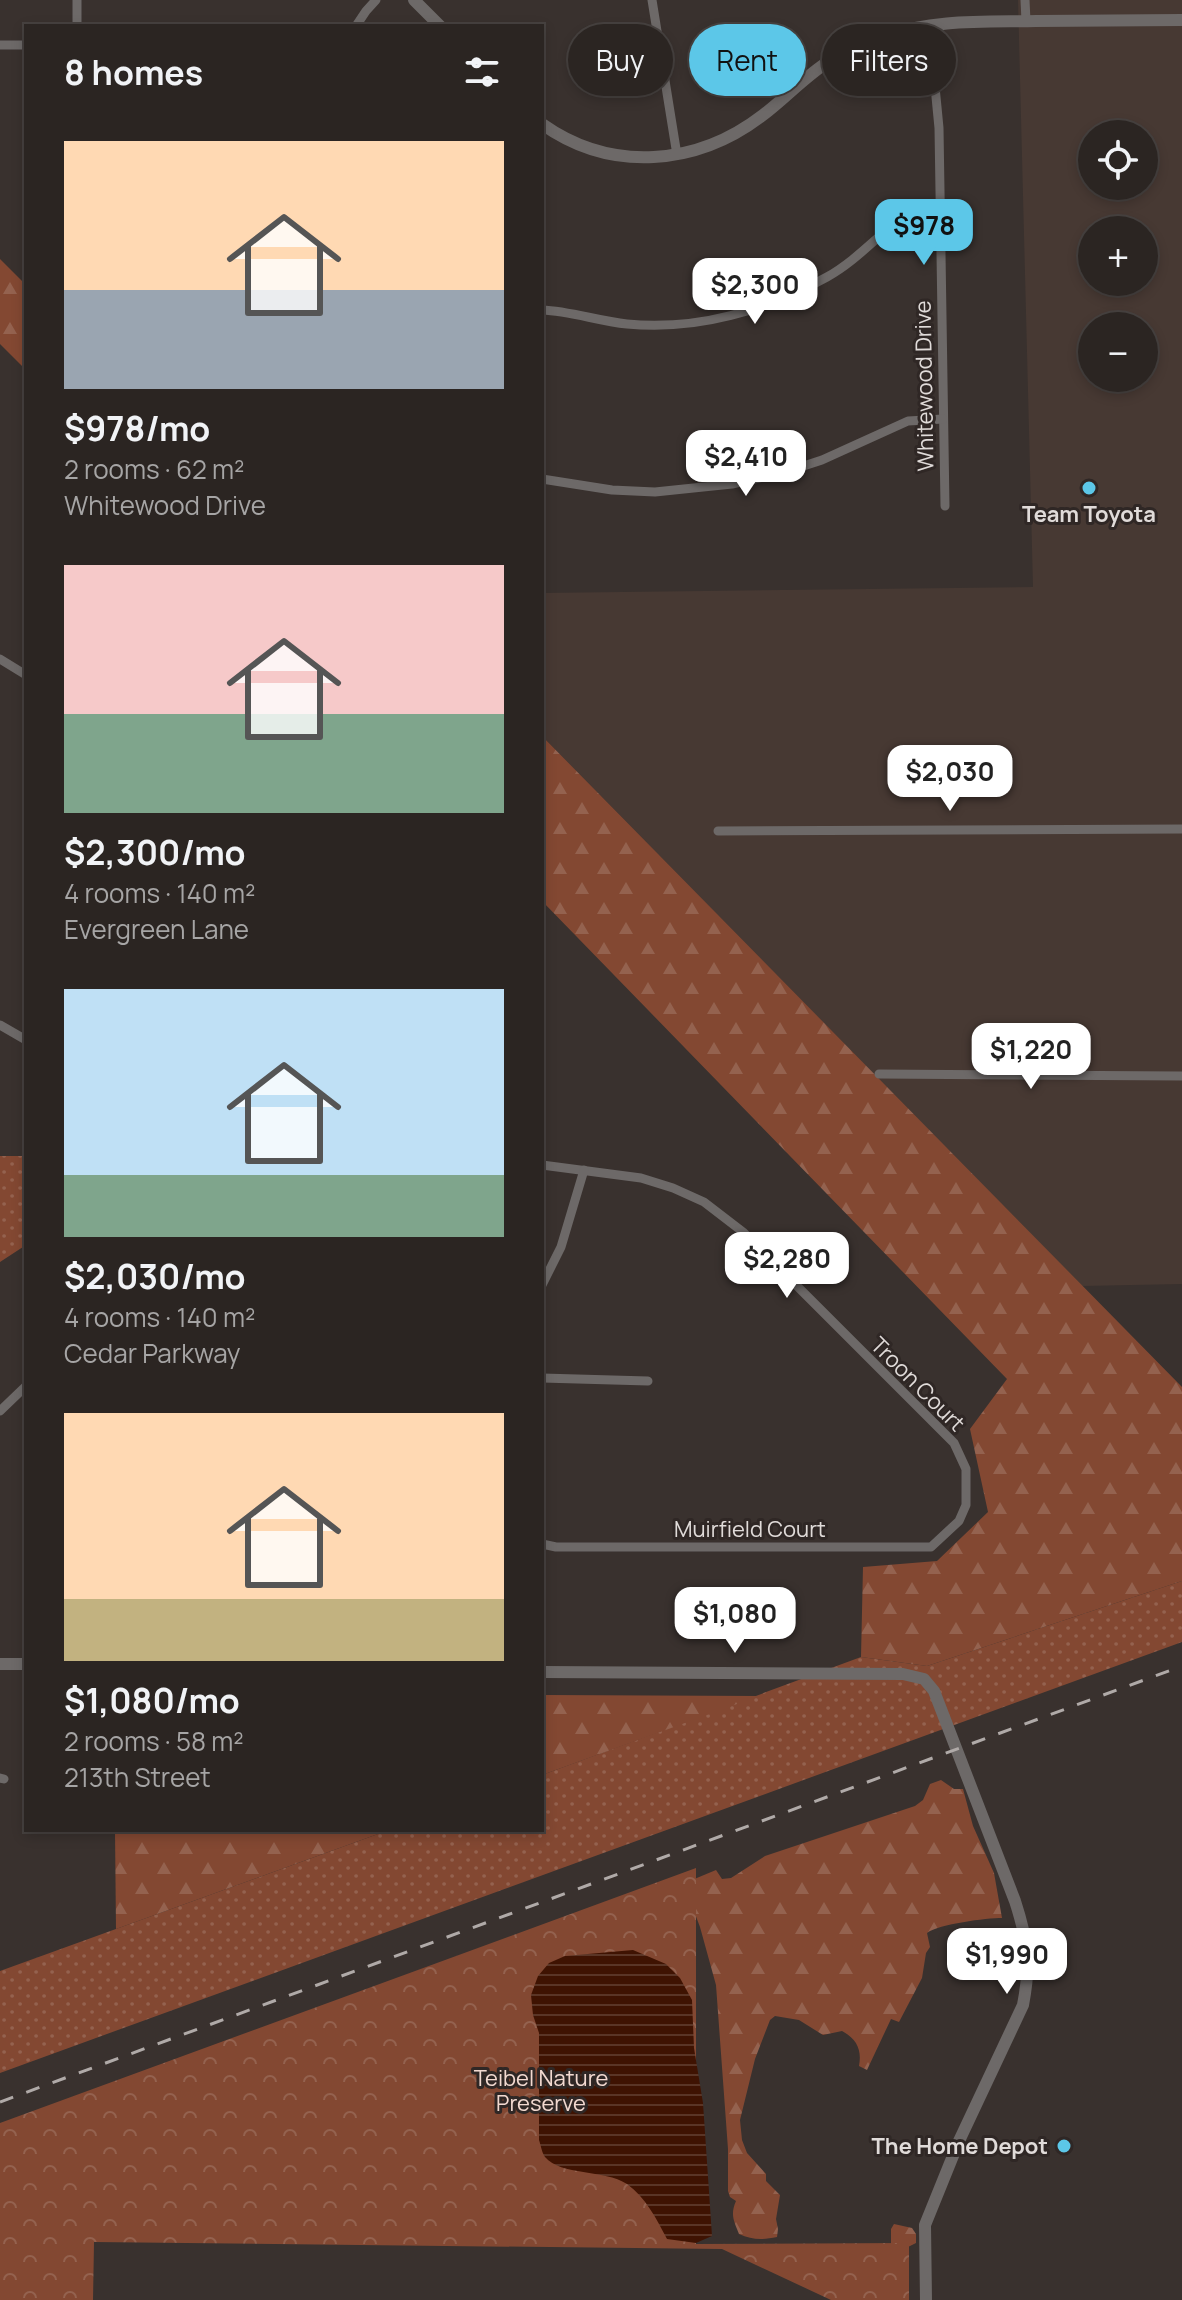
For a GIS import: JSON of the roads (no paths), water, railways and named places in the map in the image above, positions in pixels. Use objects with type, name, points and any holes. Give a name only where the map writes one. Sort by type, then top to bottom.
[{"type":"street","points":[[77,0],[77,24]]},
{"type":"street","points":[[357,24],[376,0]]},
{"type":"street","points":[[414,0],[438,24]]},
{"type":"street","points":[[652,0],[677,155]]},
{"type":"street","points":[[1025,0],[1026,21]]},
{"type":"street","points":[[943,24],[971,21],[1182,20]]},
{"type":"street","points":[[0,45],[24,45]]},
{"type":"street","points":[[544,125],[567,140],[606,154],[653,158],[677,155],[718,142],[762,117],[822,67]]},
{"type":"street","name":"Whitewood Drive","points":[[936,96],[945,506]]},
{"type":"street","points":[[544,310],[628,324],[674,324],[716,319],[759,308],[832,274],[915,209],[939,206]]},
{"type":"street","points":[[544,479],[612,490],[655,492],[732,484],[822,460],[908,421],[943,419]]},
{"type":"street","points":[[0,659],[24,674]]},
{"type":"street","points":[[718,831],[1182,829]]},
{"type":"street","points":[[0,1025],[24,1039]]},
{"type":"street","points":[[879,1074],[1182,1076]]},
{"type":"street","name":"Troon Court","points":[[544,1165],[641,1178],[673,1188],[704,1202],[743,1232],[954,1443],[966,1469],[966,1505],[959,1521],[951,1528]]},
{"type":"street","points":[[544,1281],[561,1247],[584,1170]]},
{"type":"street","points":[[544,1378],[648,1381]]},
{"type":"street","points":[[0,1411],[24,1388]]},
{"type":"street","name":"Muirfield Court","points":[[544,1544],[556,1547],[931,1547],[951,1528]]},
{"type":"street","points":[[0,1664],[24,1664]]},
{"type":"street","points":[[544,1672],[903,1674],[924,1679],[934,1691],[1015,1901],[1025,1933],[1028,1959],[1023,2005],[959,2141],[925,2225],[926,2300]]},
{"type":"railway","points":[[0,2102],[1182,1666]]},
{"type":"place","name":"Team Toyota","points":[[1089,488]]},
{"type":"place","name":"The Home Depot","points":[[1064,2146]]},
{"type":"park label","name":"Teibel Nature Preserve","points":[[541,2090]]}]
